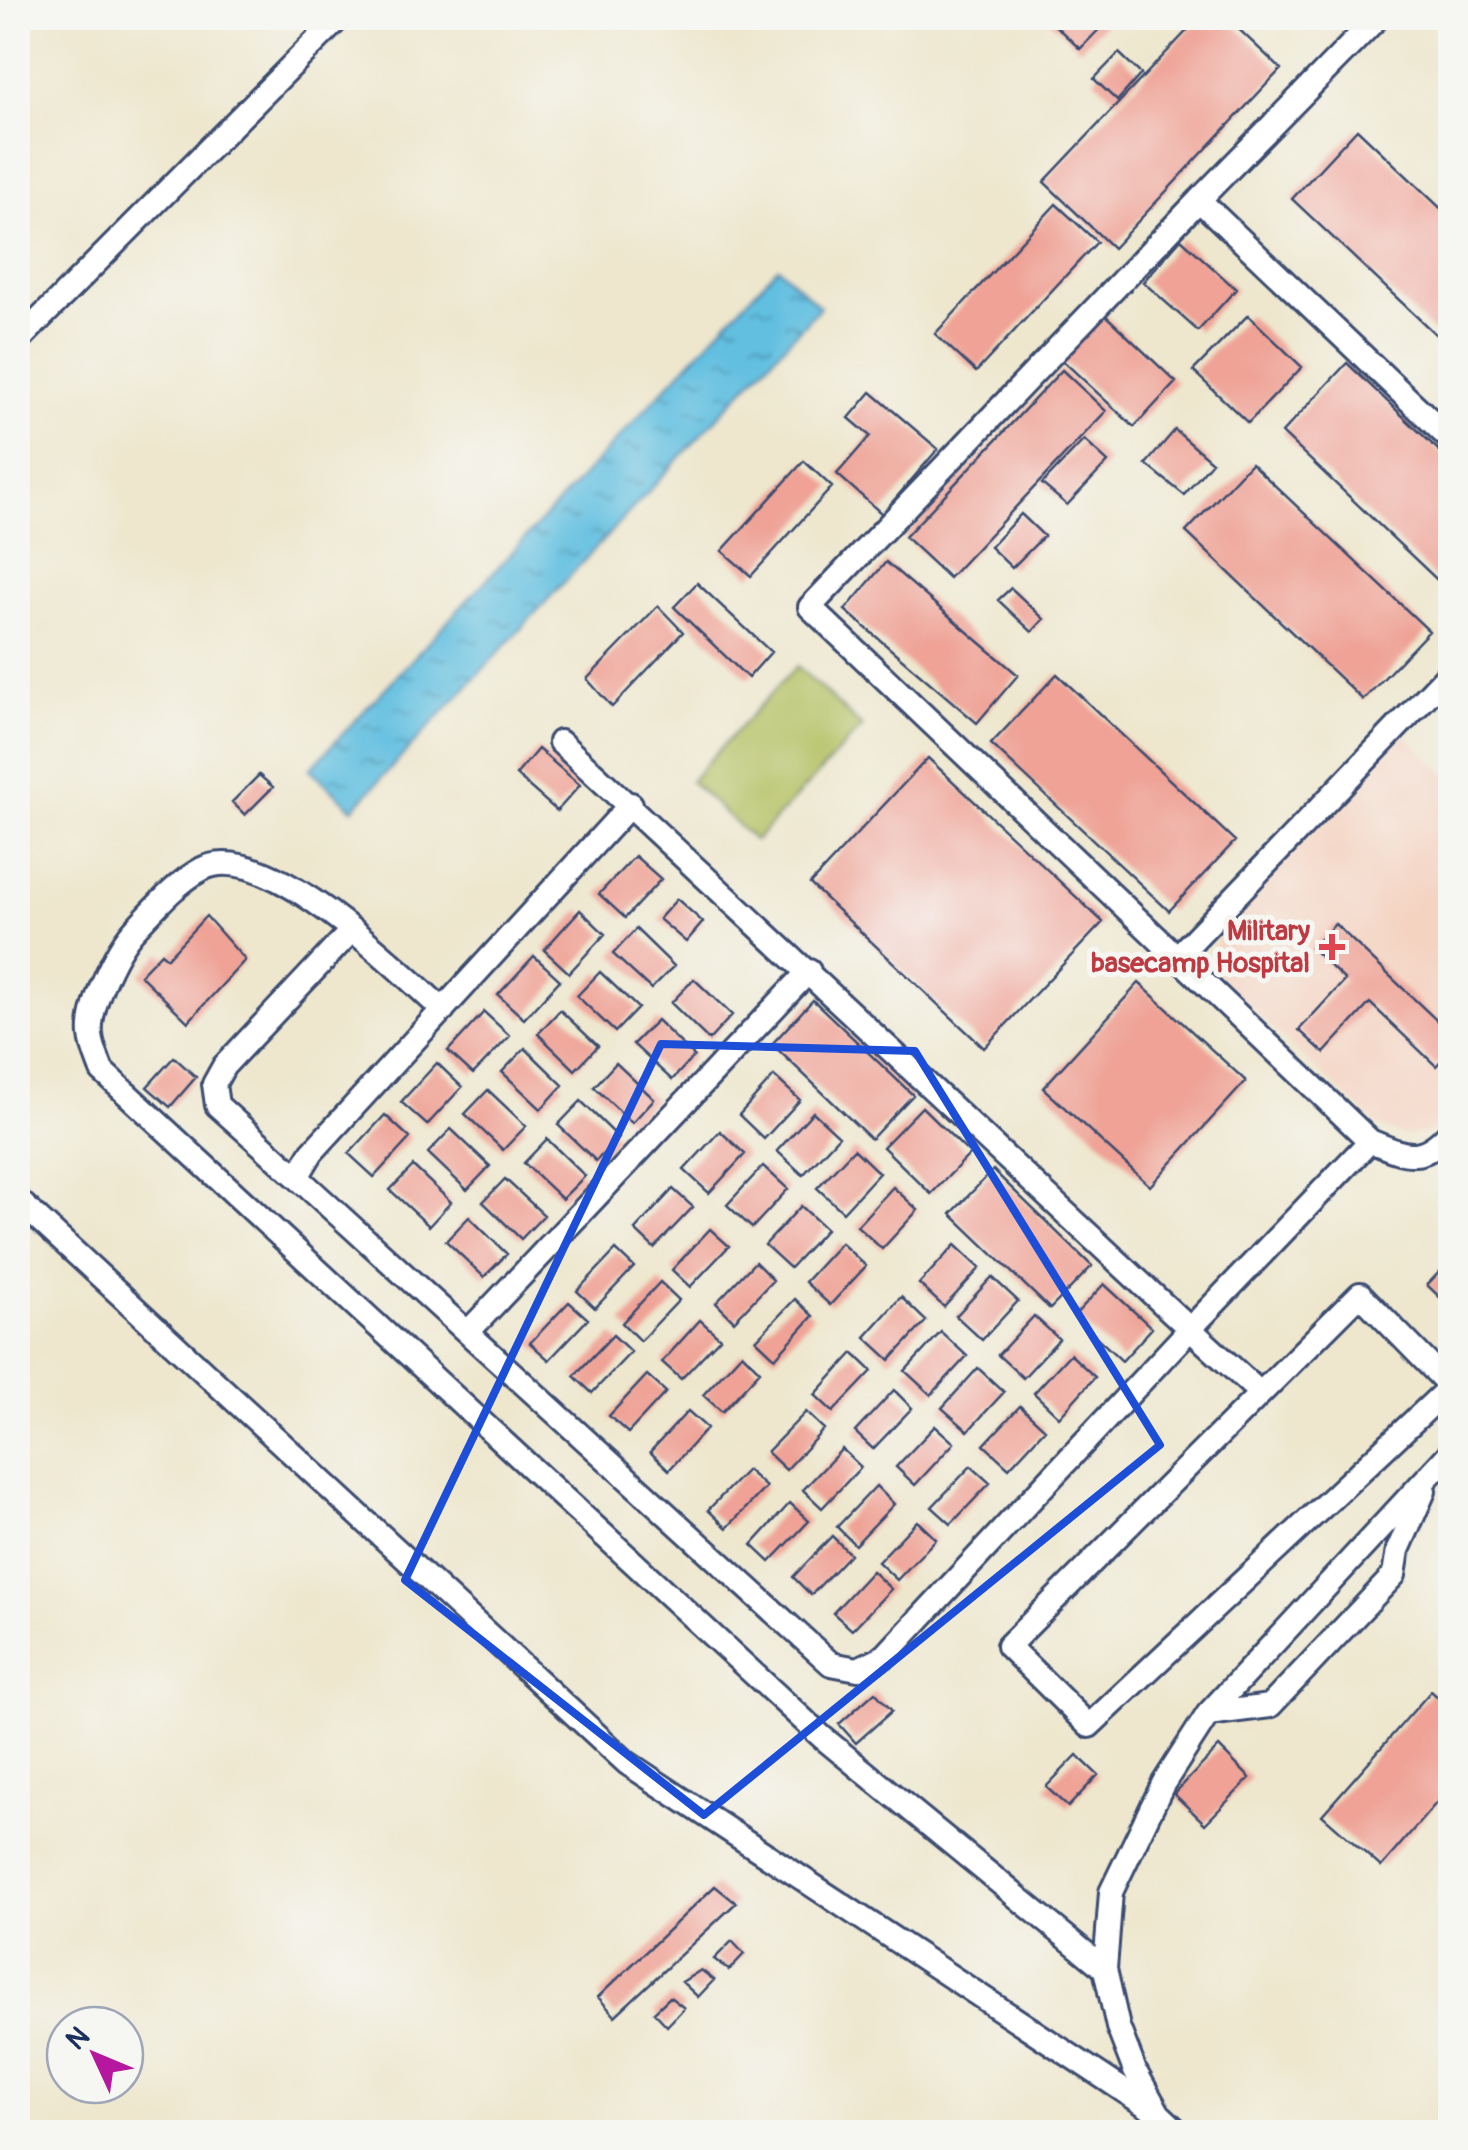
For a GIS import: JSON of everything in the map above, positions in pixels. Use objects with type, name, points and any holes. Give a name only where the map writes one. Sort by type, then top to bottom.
[{"type":"lane","points":[[18,341],[338,18]]},
{"type":"lane","points":[[1376,18],[810,607],[1370,1141],[1407,1156],[1433,1151],[1450,1132]]},
{"type":"lane","points":[[1199,200],[1450,438]]},
{"type":"lane","points":[[1177,957],[1450,672]]},
{"type":"lane","points":[[560,742],[1260,1393]]},
{"type":"lane","points":[[297,1177],[312,1152],[631,804]]},
{"type":"lane","points":[[443,1010],[352,930],[285,883],[250,866],[205,867],[161,902],[127,938],[103,982],[90,1032],[102,1071],[822,1737],[1105,1969]]},
{"type":"lane","points":[[352,930],[224,1066],[214,1084],[217,1104],[831,1664],[858,1669],[885,1656],[1370,1141]]},
{"type":"lane","points":[[468,1332],[809,971]]},
{"type":"lane","points":[[18,1200],[626,1762],[1160,2114],[1178,2132]]},
{"type":"lane","points":[[1360,1294],[1450,1387],[1088,1726],[1008,1646],[1360,1294]]},
{"type":"lane","points":[[1160,2114],[1134,2072],[1118,2027],[1105,1969],[1111,1892],[1163,1784],[1208,1714],[1450,1453]]},
{"type":"lane","points":[[1208,1714],[1270,1706],[1394,1575],[1398,1550],[1431,1474]]},
{"type":"highlighted area","points":[[661,1044],[915,1051],[1160,1445],[704,1815],[405,1580]]},
{"type":"shaded area","name":"Military basecamp Hospital","points":[[1404,733],[1450,778],[1450,1118],[1429,1133],[1403,1136],[1378,1126],[1221,981],[1211,960],[1218,933]]},
{"type":"green space","points":[[797,666],[862,727],[755,841],[690,781]]},
{"type":"water","points":[[778,267],[820,307],[353,809],[310,769]]},
{"type":"building","points":[[1047,18],[1110,18],[1080,49]]},
{"type":"building","points":[[1199,18],[1227,18],[1281,69],[1113,248],[1044,182]]},
{"type":"building","points":[[1119,53],[1141,74],[1117,101],[1094,79]]},
{"type":"building","points":[[1357,129],[1450,217],[1450,348],[1292,199]]},
{"type":"building","points":[[1056,204],[1097,242],[976,372],[935,334]]},
{"type":"building","points":[[1181,239],[1236,289],[1198,331],[1143,282]]},
{"type":"building","points":[[1104,314],[1176,382],[1134,427],[1061,359]]},
{"type":"building","points":[[1248,315],[1302,367],[1248,423],[1193,371]]},
{"type":"building","points":[[1347,363],[1450,461],[1450,592],[1282,433]]},
{"type":"building","points":[[1062,370],[1106,411],[949,578],[905,537]]},
{"type":"building","points":[[871,392],[938,449],[882,514],[837,474],[870,436],[849,418]]},
{"type":"building","points":[[1175,430],[1212,462],[1184,495],[1146,464]]},
{"type":"building","points":[[1084,440],[1108,462],[1067,505],[1042,484]]},
{"type":"building","points":[[804,461],[832,487],[751,576],[722,551]]},
{"type":"building","points":[[1251,463],[1429,631],[1363,700],[1186,532]]},
{"type":"building","points":[[1021,514],[1044,536],[1012,568],[990,547]]},
{"type":"building","points":[[886,562],[1018,675],[977,723],[845,610]]},
{"type":"building","points":[[697,583],[771,652],[748,678],[674,607]]},
{"type":"building","points":[[1011,588],[1044,619],[1032,632],[998,600]]},
{"type":"building","points":[[658,606],[683,632],[612,707],[587,679]]},
{"type":"building","points":[[1057,674],[1235,841],[1169,911],[991,744]]},
{"type":"building","points":[[538,749],[580,785],[557,811],[516,775]]},
{"type":"building","points":[[928,758],[1103,922],[984,1048],[810,884]]},
{"type":"building","points":[[259,775],[273,787],[245,815],[232,802]]},
{"type":"building","points":[[635,856],[661,879],[625,918],[599,894]]},
{"type":"building","points":[[677,899],[703,922],[686,942],[659,919]]},
{"type":"building","points":[[580,910],[605,934],[569,973],[544,950]]},
{"type":"building","points":[[206,916],[245,960],[188,1022],[140,975],[161,953],[167,958]]},
{"type":"building","points":[[1335,924],[1450,1033],[1450,1051],[1436,1066],[1370,1003],[1324,1053],[1299,1030],[1345,980],[1311,948]]},
{"type":"building","points":[[636,929],[674,966],[651,989],[613,954]]},
{"type":"building","points":[[534,956],[560,980],[524,1019],[498,995]]},
{"type":"building","points":[[600,972],[638,1008],[615,1032],[577,996]]},
{"type":"building","points":[[694,979],[732,1015],[709,1040],[671,1003]]},
{"type":"building","points":[[1139,983],[1246,1081],[1150,1186],[1043,1088]]},
{"type":"building","points":[[813,1000],[913,1095],[871,1139],[772,1044]]},
{"type":"building","points":[[560,1010],[598,1046],[575,1070],[538,1034]]},
{"type":"building","points":[[484,1012],[510,1036],[473,1074],[448,1051]]},
{"type":"building","points":[[657,1020],[694,1056],[672,1080],[633,1044]]},
{"type":"building","points":[[525,1048],[563,1085],[541,1109],[502,1072]]},
{"type":"building","points":[[174,1057],[196,1077],[170,1107],[147,1087]]},
{"type":"building","points":[[437,1063],[462,1087],[427,1125],[401,1102]]},
{"type":"building","points":[[616,1063],[654,1099],[632,1123],[594,1087]]},
{"type":"building","points":[[774,1076],[800,1100],[764,1139],[739,1115]]},
{"type":"building","points":[[488,1090],[526,1126],[503,1150],[465,1114]]},
{"type":"building","points":[[581,1101],[619,1138],[596,1161],[558,1125]]},
{"type":"building","points":[[922,1107],[970,1154],[931,1194],[883,1147]]},
{"type":"building","points":[[813,1112],[839,1136],[803,1175],[777,1151]]},
{"type":"building","points":[[385,1115],[410,1138],[374,1177],[349,1154]]},
{"type":"building","points":[[451,1129],[490,1166],[467,1190],[428,1153]]},
{"type":"building","points":[[720,1131],[745,1154],[709,1193],[684,1170]]},
{"type":"building","points":[[547,1139],[585,1176],[562,1199],[524,1163]]},
{"type":"building","points":[[854,1149],[879,1173],[843,1212],[817,1188]]},
{"type":"building","points":[[413,1166],[451,1202],[429,1226],[390,1190]]},
{"type":"building","points":[[763,1166],[788,1189],[752,1228],[727,1205]]},
{"type":"building","points":[[993,1170],[1092,1266],[1050,1309],[951,1214]]},
{"type":"building","points":[[505,1179],[544,1215],[521,1239],[483,1202]]},
{"type":"building","points":[[893,1187],[918,1210],[882,1249],[857,1226]]},
{"type":"building","points":[[673,1189],[693,1207],[654,1248],[635,1230]]},
{"type":"building","points":[[801,1206],[826,1229],[790,1268],[765,1245]]},
{"type":"building","points":[[469,1217],[507,1254],[484,1277],[446,1241]]},
{"type":"building","points":[[710,1229],[729,1246],[690,1287],[672,1270]]},
{"type":"building","points":[[841,1243],[866,1266],[830,1305],[805,1282]]},
{"type":"building","points":[[955,1245],[980,1268],[944,1307],[919,1284]]},
{"type":"building","points":[[616,1250],[634,1267],[595,1308],[577,1291]]},
{"type":"building","points":[[1450,1261],[1450,1307],[1427,1285]]},
{"type":"building","points":[[755,1262],[773,1280],[734,1321],[716,1303]]},
{"type":"building","points":[[992,1277],[1018,1301],[982,1340],[956,1316]]},
{"type":"building","points":[[660,1282],[679,1300],[640,1341],[622,1323]]},
{"type":"building","points":[[1104,1284],[1152,1328],[1122,1361],[1074,1316]]},
{"type":"building","points":[[901,1297],[926,1321],[890,1360],[865,1337]]},
{"type":"building","points":[[795,1299],[813,1316],[775,1358],[756,1340]]},
{"type":"building","points":[[569,1302],[588,1319],[549,1360],[530,1343]]},
{"type":"building","points":[[1034,1316],[1059,1339],[1023,1378],[998,1355]]},
{"type":"building","points":[[700,1320],[720,1338],[681,1379],[662,1362]]},
{"type":"building","points":[[941,1332],[967,1356],[931,1395],[905,1371]]},
{"type":"building","points":[[613,1335],[631,1352],[592,1393],[574,1376]]},
{"type":"building","points":[[742,1353],[760,1371],[722,1412],[703,1395]]},
{"type":"building","points":[[853,1353],[872,1371],[833,1412],[815,1395]]},
{"type":"building","points":[[1070,1354],[1095,1377],[1059,1417],[1034,1393]]},
{"type":"building","points":[[978,1368],[1004,1392],[968,1431],[942,1408]]},
{"type":"building","points":[[647,1375],[666,1392],[628,1433],[609,1416]]},
{"type":"building","points":[[894,1390],[912,1408],[873,1449],[855,1432]]},
{"type":"building","points":[[1020,1406],[1045,1429],[1009,1468],[984,1445]]},
{"type":"building","points":[[688,1411],[707,1428],[669,1470],[650,1452]]},
{"type":"building","points":[[806,1412],[824,1429],[786,1470],[767,1452]]},
{"type":"building","points":[[935,1426],[954,1443],[915,1485],[896,1467]]},
{"type":"building","points":[[842,1449],[861,1467],[822,1508],[803,1490]]},
{"type":"building","points":[[971,1466],[990,1483],[951,1524],[932,1507]]},
{"type":"building","points":[[747,1470],[766,1487],[727,1528],[708,1510]]},
{"type":"building","points":[[876,1486],[894,1504],[855,1545],[837,1527]]},
{"type":"building","points":[[790,1503],[809,1521],[770,1562],[752,1545]]},
{"type":"building","points":[[917,1521],[936,1539],[897,1580],[878,1562]]},
{"type":"building","points":[[832,1536],[850,1554],[811,1595],[793,1577]]},
{"type":"building","points":[[872,1571],[891,1589],[852,1630],[833,1613]]},
{"type":"building","points":[[1431,1691],[1450,1708],[1450,1787],[1381,1867],[1322,1815]]},
{"type":"building","points":[[875,1692],[892,1711],[856,1743],[839,1724]]},
{"type":"building","points":[[1219,1747],[1250,1778],[1205,1824],[1174,1794]]},
{"type":"building","points":[[1077,1755],[1098,1775],[1068,1807],[1046,1787]]},
{"type":"building","points":[[715,1886],[736,1903],[615,2016],[598,1997]]},
{"type":"building","points":[[732,1941],[744,1954],[729,1970],[714,1959]]},
{"type":"building","points":[[701,1970],[714,1980],[698,1997],[682,1982]]},
{"type":"building","points":[[670,1997],[684,2008],[667,2026],[654,2012]]},
{"type":"place","name":"Military basecamp Hospital","points":[[1332,947]]}]
